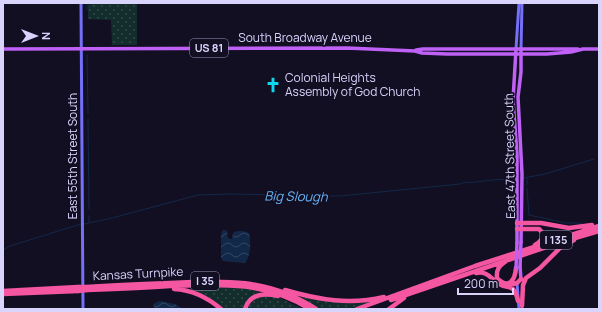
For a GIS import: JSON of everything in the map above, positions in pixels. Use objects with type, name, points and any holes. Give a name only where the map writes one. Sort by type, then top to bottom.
[{"type":"highway","points":[[519,223],[541,223],[569,228],[599,224]]},
{"type":"highway","name":"I 135","points":[[401,293],[599,224]]},
{"type":"highway","points":[[519,229],[539,229],[542,233],[542,240],[531,248]]},
{"type":"highway","name":"I 135","points":[[411,294],[512,258],[599,231]]},
{"type":"highway","points":[[521,308],[523,285],[526,278],[540,268],[560,248],[572,240],[588,234]]},
{"type":"highway","points":[[512,258],[498,268],[497,278],[501,282],[510,283],[515,277],[518,267]]},
{"type":"highway","points":[[453,278],[483,272],[489,275],[498,284],[507,286],[515,292],[518,301]]},
{"type":"highway","points":[[507,286],[517,283],[521,279]]},
{"type":"highway","name":"Kansas Turnpike","points":[[87,289],[217,281],[242,282],[257,284],[286,293],[316,309]]},
{"type":"highway","name":"Kansas Turnpike","points":[[3,291],[146,288],[221,284],[261,288],[278,293],[308,309]]},
{"type":"highway","points":[[257,284],[270,285],[308,296],[336,301],[363,300],[401,293]]},
{"type":"highway","points":[[146,288],[179,289],[192,292],[208,299],[222,309]]},
{"type":"highway","name":"Kansas Turnpike","points":[[3,294],[78,289]]},
{"type":"highway","points":[[357,309],[401,293]]},
{"type":"highway","points":[[245,309],[253,298],[264,294],[284,298],[308,309]]},
{"type":"highway","points":[[363,309],[411,294]]},
{"type":"highway","points":[[389,309],[411,294]]},
{"type":"main road","name":"South Broadway Avenue","points":[[3,49],[340,48],[415,51],[424,49],[516,51],[599,49]]},
{"type":"main road","name":"East 47th Street South","points":[[516,51],[513,100],[519,223],[517,283]]},
{"type":"main road","name":"East 47th Street South","points":[[519,223],[522,184],[518,118],[521,51]]},
{"type":"main road","points":[[515,78],[515,96],[518,98]]},
{"type":"main road","points":[[513,100],[516,102],[516,115],[518,118]]},
{"type":"main road","name":"East 47th Street South","points":[[518,267],[521,279]]},
{"type":"street","name":"East 55th Street South","points":[[81,3],[83,309]]},
{"type":"street","name":"East 47th Street South","points":[[516,51],[519,3]]},
{"type":"street","name":"East 47th Street South","points":[[521,51],[522,3]]},
{"type":"street","name":"East 47th Street South","points":[[521,279],[521,308]]},
{"type":"street","name":"East 47th Street South","points":[[517,283],[518,301],[521,308]]},
{"type":"green space","points":[[92,3],[137,3],[137,45],[112,45],[111,20],[88,19],[88,5]]},
{"type":"green space","points":[[231,286],[259,290],[258,293],[249,299],[244,309],[224,309],[210,298],[194,290],[194,288]]},
{"type":"green space","points":[[270,295],[303,309],[247,309],[255,297]]},
{"type":"green space","points":[[302,296],[332,302],[370,301],[371,303],[353,309],[320,309],[302,298]]},
{"type":"water","points":[[222,231],[227,231],[228,238],[232,239],[233,233],[235,232],[241,231],[249,233],[250,249],[245,263],[223,261],[221,258],[221,235]]},
{"type":"water","points":[[160,301],[175,304],[183,309],[155,309],[153,305]]},
{"type":"waterway","points":[[87,3],[87,10]]},
{"type":"waterway","points":[[87,55],[88,113]]},
{"type":"waterway","points":[[88,119],[89,209]]},
{"type":"waterway","name":"Big Slough","points":[[523,178],[545,174],[594,159]]},
{"type":"waterway","name":"Big Slough","points":[[527,178],[527,185]]},
{"type":"waterway","name":"Big Slough","points":[[84,224],[198,195],[229,194],[340,196],[460,184],[466,182],[516,179]]},
{"type":"waterway","points":[[527,188],[529,215],[566,223],[581,224]]},
{"type":"waterway","name":"Big Slough","points":[[89,216],[89,222]]},
{"type":"waterway","name":"Big Slough","points":[[3,250],[10,246],[81,224]]},
{"type":"place","name":"Colonial Heights Assembly of God Church","points":[[273,85]]}]
